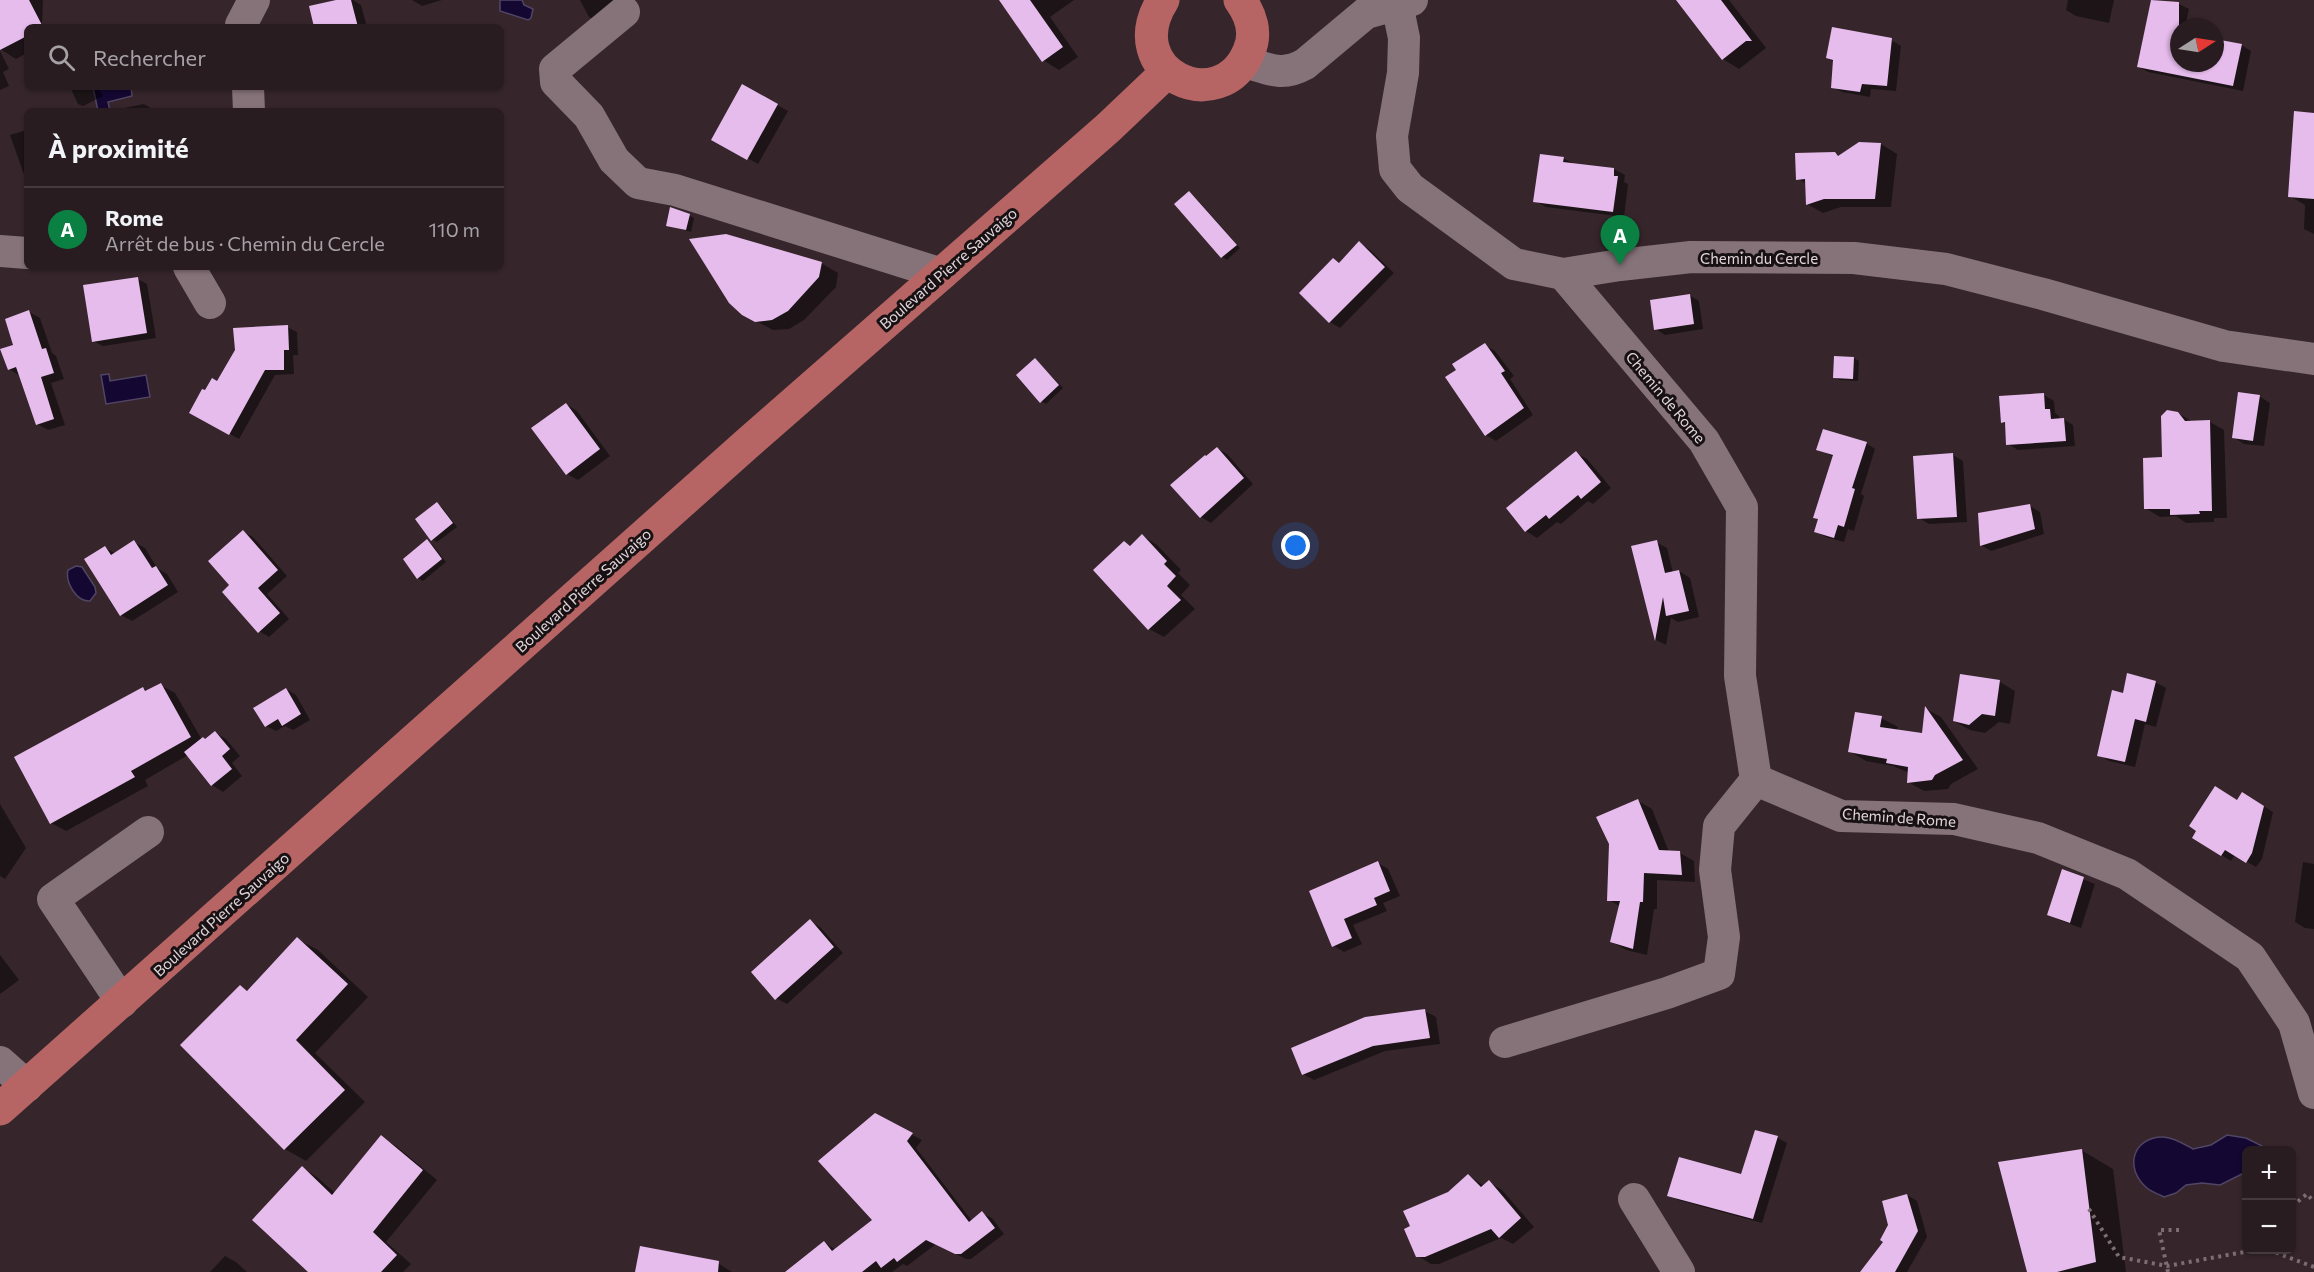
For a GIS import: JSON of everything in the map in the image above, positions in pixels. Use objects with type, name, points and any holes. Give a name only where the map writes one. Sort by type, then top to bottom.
[{"type":"main road","points":[[1158,1],[1151,28],[1151,44],[1157,60],[1167,72],[1182,82],[1199,86],[1217,83],[1233,75],[1245,62],[1252,46],[1253,28],[1248,11],[1240,0]]},
{"type":"main road","name":"Boulevard Pierre Sauvaigo","points":[[0,1109],[740,450],[1108,128],[1167,72]]},
{"type":"street","points":[[1245,62],[1282,72],[1294,70],[1305,64],[1366,13],[1404,2]]},
{"type":"street","name":"Chemin du Cercle","points":[[1404,2],[1403,73],[1392,136],[1395,169],[1410,188],[1514,264],[1563,274],[1691,257],[1854,258],[1946,268],[2224,346],[2314,359]]},
{"type":"street","points":[[624,12],[555,69],[556,82],[590,116],[615,160],[638,183],[675,190],[942,273]]},
{"type":"street","points":[[248,90],[249,108]]},
{"type":"street","points":[[0,251],[24,253]]},
{"type":"street","points":[[191,270],[210,303]]},
{"type":"street","name":"Chemin de Rome","points":[[1563,274],[1704,441],[1742,507],[1740,676],[1756,780],[1841,816],[1954,819],[2038,838],[2127,874],[2250,957],[2294,1023],[2314,1093]]},
{"type":"street","points":[[1504,1042],[1667,993],[1719,974],[1724,937],[1715,870],[1719,826],[1756,780]]},
{"type":"street","points":[[122,1002],[53,899],[148,832]]},
{"type":"street","points":[[0,1062],[27,1086]]},
{"type":"street","points":[[1634,1199],[1679,1272]]},
{"type":"path","points":[[2296,1203],[2307,1194],[2314,1202]]},
{"type":"path","points":[[2089,1209],[2119,1257],[2167,1266],[2242,1252]]},
{"type":"path","points":[[2168,1272],[2158,1230],[2183,1230]]},
{"type":"path","points":[[2280,1254],[2314,1267]]},
{"type":"shaded area","points":[[500,0],[522,0],[524,5],[533,9],[531,18],[528,20],[500,11]]},
{"type":"shaded area","points":[[94,90],[131,90],[132,96],[108,102],[109,108],[97,108]]},
{"type":"shaded area","points":[[109,374],[110,381],[146,375],[150,397],[106,404],[101,375]]},
{"type":"shaded area","points":[[76,566],[82,567],[95,587],[96,593],[90,601],[77,595],[70,586],[68,570]]},
{"type":"shaded area","points":[[2227,1135],[2246,1138],[2262,1146],[2242,1146],[2242,1174],[2220,1185],[2202,1183],[2186,1185],[2176,1193],[2164,1197],[2147,1188],[2135,1172],[2135,1155],[2138,1148],[2152,1138],[2171,1138],[2193,1149],[2211,1145]]},
{"type":"building","points":[[0,0],[29,0],[41,24],[24,24],[24,38],[0,50]]},
{"type":"building","points":[[336,0],[351,0],[357,24],[313,24],[309,6]]},
{"type":"building","points":[[999,0],[1030,0],[1063,47],[1042,62]]},
{"type":"building","points":[[1676,0],[1721,0],[1752,41],[1746,41],[1722,60]]},
{"type":"building","points":[[2151,0],[2179,2],[2179,18],[2170,18],[2170,72],[2224,72],[2224,41],[2242,44],[2233,86],[2137,67]]},
{"type":"building","points":[[1832,27],[1892,38],[1887,86],[1862,84],[1860,92],[1831,88],[1833,60],[1826,58]]},
{"type":"building","points":[[742,84],[778,104],[747,160],[711,140]]},
{"type":"building","points":[[2294,111],[2314,113],[2314,199],[2288,197]]},
{"type":"building","points":[[1859,142],[1881,143],[1875,199],[1824,199],[1806,205],[1805,179],[1796,180],[1795,153],[1835,152],[1838,156]]},
{"type":"building","points":[[1540,154],[1564,157],[1563,162],[1614,168],[1614,176],[1618,176],[1613,212],[1533,202]]},
{"type":"building","points":[[1189,191],[1237,245],[1221,258],[1174,204]]},
{"type":"building","points":[[670,207],[690,214],[686,230],[666,226]]},
{"type":"building","points":[[726,234],[822,262],[819,277],[788,311],[772,320],[755,322],[742,315],[729,303],[689,239]]},
{"type":"building","points":[[1359,241],[1385,267],[1329,323],[1299,293],[1333,258],[1339,263]]},
{"type":"building","points":[[138,277],[147,333],[92,342],[83,285]]},
{"type":"building","points":[[1690,294],[1694,324],[1654,330],[1650,300]]},
{"type":"building","points":[[29,310],[42,349],[46,348],[54,373],[41,377],[54,419],[36,425],[16,367],[8,370],[0,349],[13,345],[5,319]]},
{"type":"building","points":[[288,325],[289,350],[284,350],[284,370],[265,370],[229,435],[189,413],[202,389],[205,390],[212,378],[217,381],[235,350],[233,328]]},
{"type":"building","points":[[1485,343],[1505,371],[1501,373],[1524,408],[1485,436],[1445,377],[1456,370],[1452,364]]},
{"type":"building","points":[[1834,356],[1854,357],[1853,379],[1833,378]]},
{"type":"building","points":[[1035,358],[1059,385],[1040,403],[1016,375]]},
{"type":"building","points":[[2238,392],[2260,395],[2253,441],[2232,438]]},
{"type":"building","points":[[2044,393],[2045,409],[2050,409],[2051,419],[2064,418],[2066,441],[2006,445],[2005,422],[2001,423],[1999,396]]},
{"type":"building","points":[[566,403],[600,449],[566,475],[531,428]]},
{"type":"building","points":[[2167,410],[2178,412],[2185,421],[2210,420],[2212,511],[2199,511],[2200,514],[2170,515],[2170,509],[2144,509],[2143,458],[2162,457],[2161,416]]},
{"type":"building","points":[[1823,429],[1867,442],[1852,488],[1855,489],[1844,527],[1838,525],[1834,538],[1814,532],[1818,519],[1813,518],[1833,455],[1816,450]]},
{"type":"building","points":[[1217,447],[1244,478],[1200,518],[1170,485]]},
{"type":"building","points":[[1576,451],[1601,482],[1581,499],[1578,495],[1549,519],[1546,515],[1525,532],[1506,508]]},
{"type":"building","points":[[1953,453],[1957,517],[1917,519],[1913,456]]},
{"type":"building","points":[[437,502],[453,523],[431,541],[415,519]]},
{"type":"building","points":[[2030,504],[2035,529],[1980,546],[1978,513]]},
{"type":"building","points":[[243,530],[278,570],[258,588],[280,613],[258,633],[222,592],[229,585],[208,561]]},
{"type":"building","points":[[1142,534],[1167,561],[1164,564],[1176,576],[1167,586],[1181,600],[1148,630],[1093,570],[1124,541],[1130,546]]},
{"type":"building","points":[[427,539],[442,559],[417,579],[403,559]]},
{"type":"building","points":[[134,540],[152,568],[156,566],[168,585],[120,616],[84,559],[105,546],[111,555]]},
{"type":"building","points":[[1657,540],[1665,573],[1679,570],[1689,611],[1666,616],[1663,597],[1655,641],[1631,546]]},
{"type":"building","points":[[2127,673],[2156,681],[2146,722],[2135,719],[2125,762],[2097,756],[2112,690],[2123,693]]},
{"type":"building","points":[[1960,674],[2000,680],[1995,716],[1982,714],[1969,725],[1953,721]]},
{"type":"building","points":[[161,683],[191,737],[131,771],[135,777],[50,824],[14,757],[143,687],[145,691]]},
{"type":"building","points":[[286,688],[301,714],[282,726],[278,719],[265,727],[253,708]]},
{"type":"building","points":[[1925,706],[1963,760],[1935,775],[1932,780],[1907,783],[1908,767],[1886,763],[1887,759],[1848,752],[1855,712],[1882,716],[1880,727],[1922,733]]},
{"type":"building","points":[[215,731],[230,749],[222,756],[232,769],[211,786],[184,752]]},
{"type":"building","points":[[2215,786],[2237,800],[2242,792],[2264,806],[2252,853],[2246,863],[2225,850],[2221,856],[2192,838],[2196,831],[2189,826]]},
{"type":"building","points":[[1638,799],[1659,850],[1680,851],[1682,875],[1644,873],[1643,902],[1640,902],[1633,949],[1610,942],[1620,901],[1607,901],[1609,844],[1596,817]]},
{"type":"building","points":[[1378,861],[1390,891],[1374,898],[1377,905],[1344,919],[1352,938],[1332,947],[1309,891]]},
{"type":"building","points":[[2062,869],[2084,877],[2070,923],[2047,915]]},
{"type":"building","points":[[810,919],[834,947],[775,1000],[751,972]]},
{"type":"building","points":[[297,937],[348,984],[296,1040],[345,1090],[284,1150],[180,1045],[240,985],[247,991]]},
{"type":"building","points":[[1425,1009],[1430,1038],[1373,1046],[1302,1075],[1291,1048],[1365,1017]]},
{"type":"building","points":[[875,1113],[913,1133],[907,1141],[969,1222],[982,1211],[995,1228],[961,1254],[955,1254],[926,1240],[897,1262],[894,1258],[881,1268],[876,1261],[862,1272],[785,1272],[824,1241],[832,1251],[872,1220],[818,1161]]},
{"type":"building","points":[[1755,1130],[1778,1136],[1753,1219],[1667,1196],[1679,1157],[1741,1174]]},
{"type":"building","points":[[381,1135],[423,1170],[373,1232],[397,1255],[381,1272],[308,1272],[252,1220],[302,1166],[332,1195]]},
{"type":"building","points":[[2082,1149],[2096,1262],[2057,1272],[2027,1272],[1998,1162]]},
{"type":"building","points":[[1468,1174],[1481,1187],[1489,1180],[1521,1218],[1499,1238],[1491,1229],[1425,1257],[1416,1257],[1404,1229],[1410,1226],[1403,1211],[1448,1192]]},
{"type":"building","points":[[1907,1194],[1918,1231],[1895,1272],[1860,1272],[1883,1242],[1880,1240],[1888,1225],[1882,1201]]},
{"type":"building","points":[[640,1246],[719,1261],[718,1272],[635,1272]]},
{"type":"place","name":"Rome","points":[[1620,265]]}]
